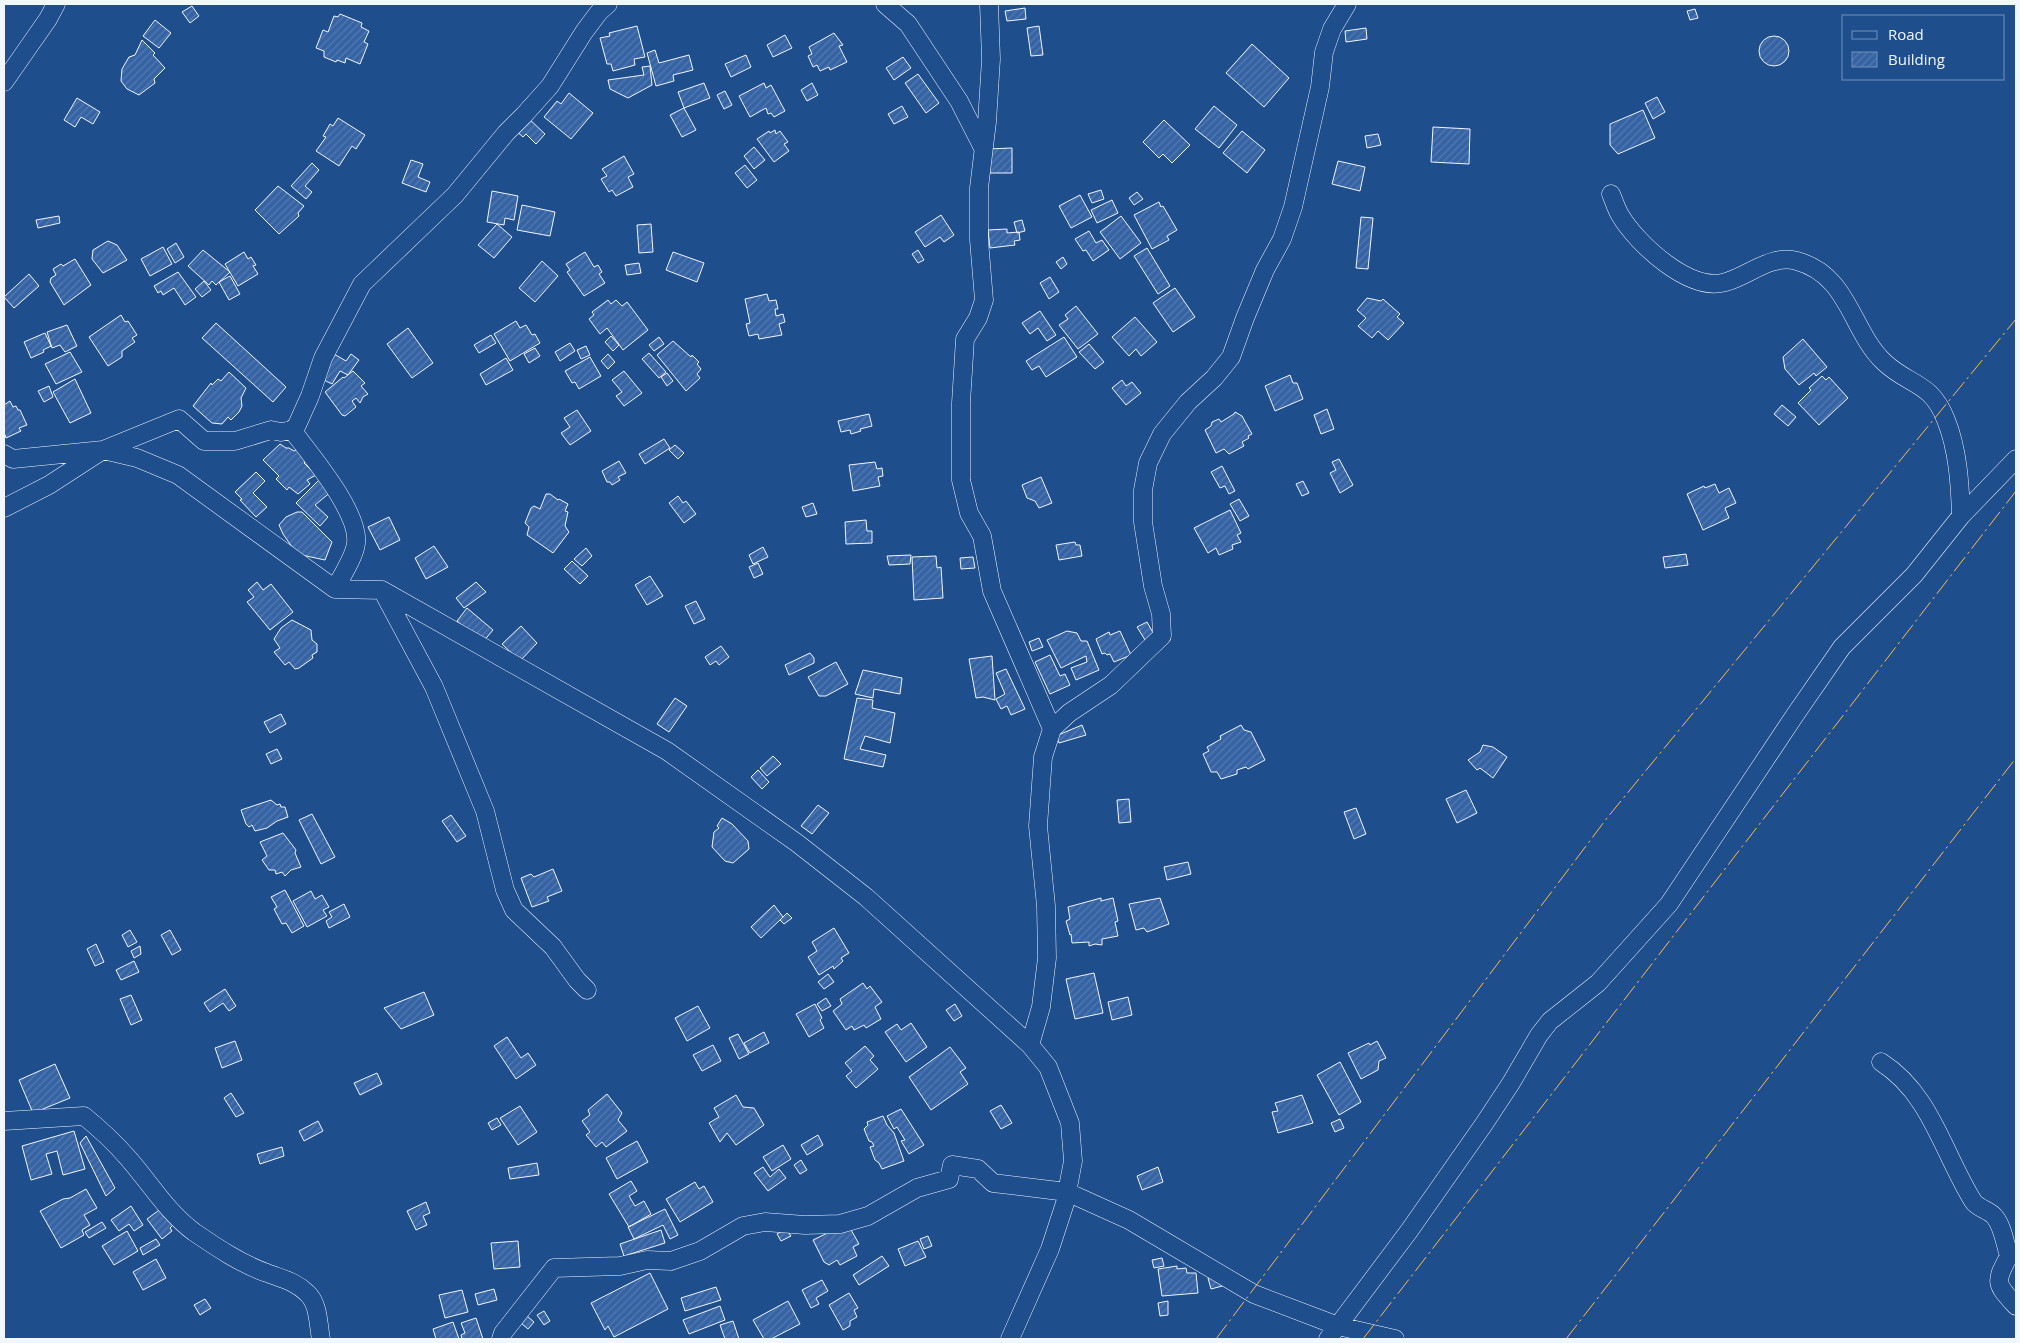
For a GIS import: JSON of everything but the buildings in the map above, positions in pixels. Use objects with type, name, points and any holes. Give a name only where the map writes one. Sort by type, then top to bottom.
[{"type":"street","points":[[4,82],[48,20],[56,4]]},
{"type":"street","points":[[4,508],[49,485],[102,450],[179,419],[204,441],[235,441],[271,430],[281,432],[292,430],[301,420],[323,358],[362,284],[456,196],[506,133],[550,86],[598,12],[608,4]]},
{"type":"street","points":[[885,4],[908,24],[959,101],[983,148]]},
{"type":"street","points":[[989,4],[991,59],[979,188],[979,240],[984,300],[978,318],[966,339],[960,403],[961,480],[969,513],[982,536],[992,591],[1052,729]]},
{"type":"street","points":[[1030,1045],[1041,1007],[1047,958],[1046,906],[1038,826],[1043,757],[1052,729],[1070,713],[1112,685],[1162,636],[1161,614],[1151,578],[1143,522],[1143,490],[1148,463],[1162,434],[1188,402],[1214,378],[1231,357],[1265,270],[1282,239],[1293,207],[1320,87],[1324,52],[1332,29],[1346,4]]},
{"type":"street","points":[[1611,194],[1620,215],[1634,233],[1675,270],[1696,280],[1712,284],[1726,282],[1778,260],[1796,261],[1814,268],[1826,276],[1839,290],[1872,347],[1884,362],[1921,385],[1934,396],[1946,419],[1952,441],[1958,469],[1961,516]]},
{"type":"street","points":[[292,430],[321,468],[343,502],[356,536],[356,546],[335,589]]},
{"type":"street","points":[[4,454],[13,459],[102,450],[137,458],[178,475],[335,589],[382,590],[666,751],[797,843],[866,897],[1030,1045],[1048,1067],[1070,1123],[1073,1161],[1067,1192],[1050,1248],[1010,1339]]},
{"type":"street","points":[[1333,1333],[1409,1232],[1511,1083],[1539,1035],[1550,1021],[1598,983],[1669,904],[1842,647],[1914,575],[1961,516],[2016,459]]},
{"type":"street","points":[[382,590],[434,688],[485,811],[505,890],[514,910],[553,947],[577,980],[587,990]]},
{"type":"street","points":[[1881,1062],[1892,1069],[1912,1088],[1930,1115],[1954,1162],[1957,1173],[1974,1202],[1994,1216],[2003,1234],[2009,1256],[1999,1274],[2001,1289],[2016,1306]]},
{"type":"street","points":[[4,1121],[84,1116],[102,1131],[129,1159],[176,1216],[194,1232],[241,1261],[266,1274],[297,1284],[309,1294],[315,1305],[321,1339]]},
{"type":"street","points":[[501,1339],[503,1333],[554,1268],[620,1266],[648,1260],[671,1261],[700,1252],[743,1226],[758,1223],[840,1224],[868,1216],[917,1188],[949,1179],[952,1165],[978,1169],[993,1184],[1067,1192],[1129,1220],[1254,1294],[1333,1333],[1395,1339]]},
{"type":"power","points":[[1216,1339],[1607,818],[2016,319]]},
{"type":"power","points":[[1363,1339],[2016,491]]},
{"type":"power","points":[[1566,1339],[2016,758]]}]
